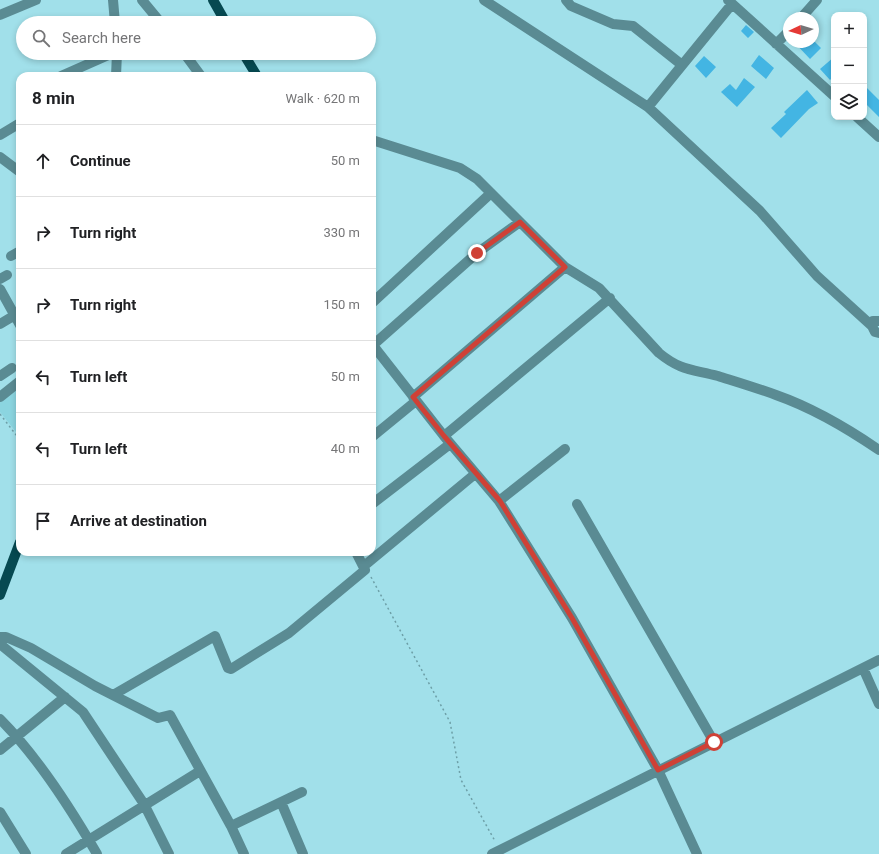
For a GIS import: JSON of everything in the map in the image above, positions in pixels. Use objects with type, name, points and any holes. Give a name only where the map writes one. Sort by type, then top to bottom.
[{"type":"main road","points":[[213,0],[222,16]]},
{"type":"main road","points":[[247,60],[255,72]]},
{"type":"main road","points":[[0,595],[16,553]]},
{"type":"street","points":[[0,15],[36,0]]},
{"type":"street","points":[[114,0],[115,16]]},
{"type":"street","points":[[142,0],[155,16]]},
{"type":"street","points":[[484,0],[648,107],[760,211],[817,276],[877,327]]},
{"type":"street","points":[[566,0],[571,6],[613,24],[633,26],[682,65]]},
{"type":"street","points":[[806,12],[817,0]]},
{"type":"street","points":[[648,107],[730,2],[831,93]]},
{"type":"street","points":[[776,44],[783,37]]},
{"type":"street","points":[[70,72],[97,60]]},
{"type":"street","points":[[116,72],[117,60]]},
{"type":"street","points":[[189,60],[198,72]]},
{"type":"street","points":[[860,120],[879,137]]},
{"type":"street","points":[[0,134],[16,125]]},
{"type":"street","points":[[376,141],[460,168],[477,179],[565,267],[600,288],[669,362],[682,369],[717,376],[777,395],[828,418],[879,450]]},
{"type":"street","points":[[0,157],[16,169]]},
{"type":"street","points":[[376,299],[491,193]]},
{"type":"street","points":[[376,341],[477,253],[520,222]]},
{"type":"street","points":[[11,256],[16,253]]},
{"type":"street","points":[[376,433],[565,267]]},
{"type":"street","points":[[0,289],[15,316],[0,324]]},
{"type":"street","points":[[376,501],[610,298]]},
{"type":"street","points":[[376,349],[447,440],[500,501],[572,618],[658,770],[697,854]]},
{"type":"street","points":[[0,376],[12,368]]},
{"type":"street","points":[[0,397],[16,385]]},
{"type":"street","points":[[500,501],[565,449]]},
{"type":"street","points":[[364,566],[475,474]]},
{"type":"street","points":[[577,504],[714,742]]},
{"type":"street","points":[[113,695],[215,636],[228,668],[231,669],[289,633],[365,570],[358,556]]},
{"type":"street","points":[[0,637],[6,637],[31,648],[113,695],[158,718],[170,715],[231,826],[244,854]]},
{"type":"street","points":[[0,644],[83,712],[144,804],[169,854]]},
{"type":"street","points":[[496,852],[879,660]]},
{"type":"street","points":[[863,668],[879,704]]},
{"type":"street","points":[[0,750],[65,697]]},
{"type":"street","points":[[0,719],[17,736],[97,854]]},
{"type":"street","points":[[66,854],[89,841],[144,804],[200,771]]},
{"type":"street","points":[[231,826],[302,792]]},
{"type":"street","points":[[280,802],[303,854]]},
{"type":"street","points":[[0,812],[26,854]]},
{"type":"path","points":[[0,414],[16,435]]},
{"type":"path","points":[[364,566],[408,643],[450,722],[461,780],[496,852]]},
{"type":"shaded area","points":[[16,388],[16,432],[0,412],[0,402]]},
{"type":"building","points":[[746,25],[754,32],[748,38],[741,31]]},
{"type":"building","points":[[819,46],[821,48],[810,59],[800,48],[819,48]]},
{"type":"building","points":[[759,55],[774,68],[766,79],[751,66]]},
{"type":"building","points":[[704,56],[716,67],[706,78],[695,66]]},
{"type":"building","points":[[831,60],[830,80],[820,69]]},
{"type":"building","points":[[744,78],[755,87],[737,107],[721,92],[730,84],[736,90]]},
{"type":"building","points":[[867,88],[879,100],[879,117],[867,105]]},
{"type":"building","points":[[807,90],[818,103],[809,109],[781,138],[771,128],[786,114],[784,112]]},
{"type":"route","points":[[477,253],[520,222],[565,267],[413,397],[475,474],[500,501],[572,618],[658,770],[714,742]]}]
